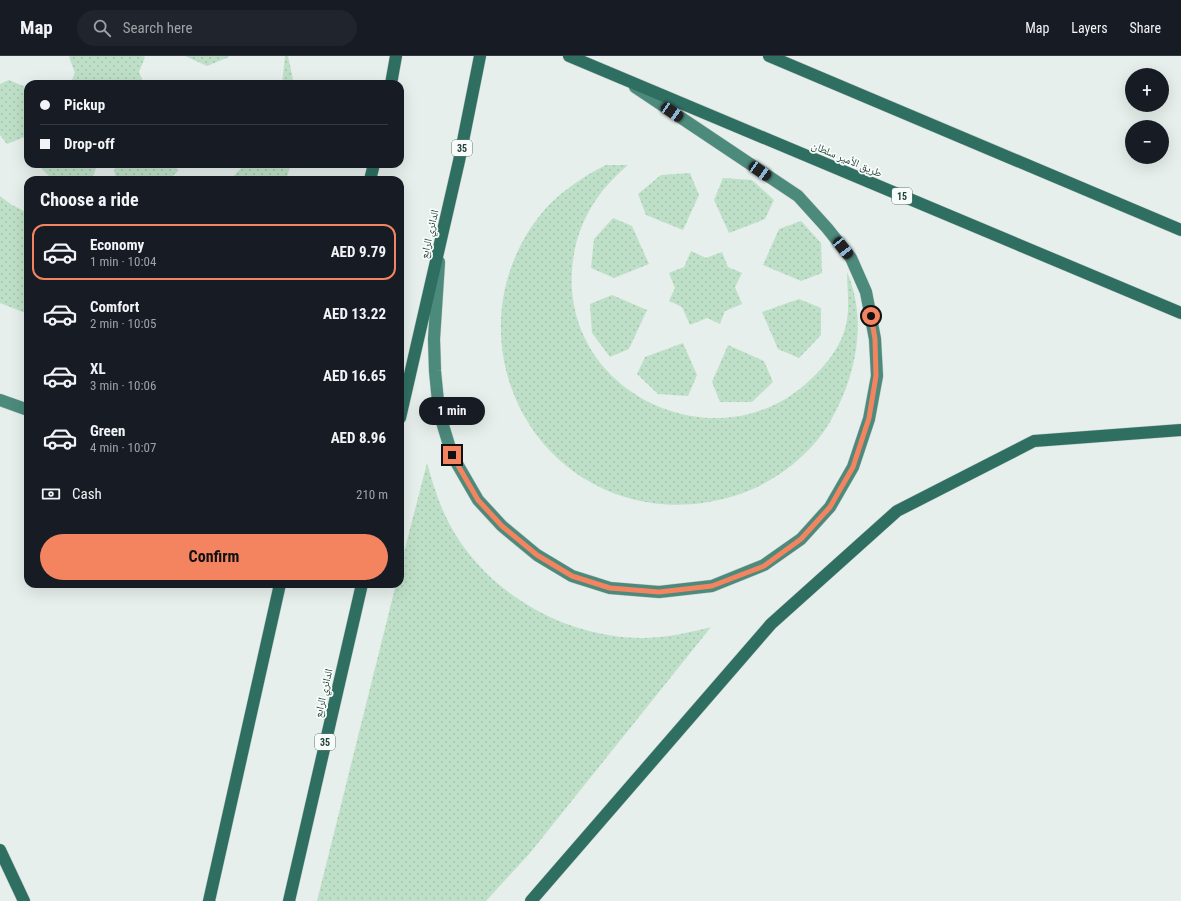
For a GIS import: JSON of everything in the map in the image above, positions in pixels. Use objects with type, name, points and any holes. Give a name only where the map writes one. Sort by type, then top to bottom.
[{"type":"highway","points":[[392,80],[396,56]]},
{"type":"highway","name":"الدائري الرابع","points":[[404,401],[459,161],[480,56]]},
{"type":"highway","name":"طريق الأمير سلطان","points":[[569,56],[1181,313]]},
{"type":"highway","points":[[769,56],[1181,230]]},
{"type":"highway","points":[[441,240],[434,339],[439,412],[452,455],[478,500],[502,526],[525,546],[572,576],[610,588],[659,592],[712,586],[764,566],[801,539],[830,507],[853,467],[869,418],[876,376],[875,339],[866,292],[850,258],[827,228],[798,196],[622,79]]},
{"type":"highway","points":[[0,400],[24,409]]},
{"type":"highway","points":[[531,901],[771,624],[897,511],[1034,441],[1181,430]]},
{"type":"highway","points":[[209,901],[279,588]]},
{"type":"highway","name":"الدائري الرابع","points":[[289,901],[361,588]]},
{"type":"highway","points":[[0,850],[24,901]]},
{"type":"green space","points":[[142,56],[145,57],[139,72],[142,80],[72,80],[75,73],[69,57]]},
{"type":"green space","points":[[185,56],[229,56],[229,57],[207,66]]},
{"type":"green space","points":[[285,56],[288,56],[293,80],[282,80]]},
{"type":"green space","points":[[9,80],[24,86],[24,137],[7,144],[0,135],[0,84]]},
{"type":"green space","points":[[606,165],[628,165],[616,176],[597,199],[582,225],[577,239],[572,271],[576,315],[593,353],[620,383],[654,405],[693,416],[734,417],[774,405],[810,380],[825,364],[838,345],[844,332],[847,317],[847,272],[857,310],[858,329],[852,368],[847,386],[839,405],[821,435],[801,458],[776,477],[748,491],[720,500],[680,505],[652,503],[625,497],[583,477],[548,449],[523,414],[507,374],[501,332],[505,289],[520,247],[546,208],[559,195],[574,184]]},
{"type":"green space","points":[[41,168],[96,168],[93,176],[49,176]]},
{"type":"green space","points":[[115,168],[177,168],[178,171],[172,176],[116,176],[114,171]]},
{"type":"green space","points":[[241,168],[290,168],[287,176],[234,176]]},
{"type":"green space","points":[[690,173],[699,195],[683,230],[646,215],[638,194],[661,175]]},
{"type":"green space","points":[[723,178],[752,180],[774,200],[765,219],[729,233],[714,200]]},
{"type":"green space","points":[[0,196],[12,205],[24,211],[24,312],[0,303]]},
{"type":"green space","points":[[613,218],[632,226],[649,264],[614,278],[591,268],[594,239]]},
{"type":"green space","points":[[801,221],[821,243],[822,273],[801,281],[763,265],[779,229]]},
{"type":"green space","points":[[691,251],[706,258],[722,252],[728,267],[742,273],[735,287],[742,304],[725,311],[720,324],[707,318],[690,325],[682,307],[669,301],[675,288],[669,273],[684,267]]},
{"type":"green space","points":[[612,295],[647,310],[629,349],[610,357],[592,333],[590,304]]},
{"type":"green space","points":[[799,299],[821,308],[821,335],[799,358],[778,349],[762,312]]},
{"type":"green space","points":[[683,343],[697,375],[688,396],[658,394],[637,374],[645,357]]},
{"type":"green space","points":[[728,345],[764,361],[773,382],[752,402],[720,402],[712,382]]},
{"type":"green space","points":[[427,463],[443,510],[450,525],[466,550],[485,572],[507,591],[532,608],[559,621],[587,630],[616,636],[645,638],[662,637],[711,627],[530,853],[486,901],[317,901],[395,588],[404,588],[404,552]]},
{"type":"route","points":[[452,455],[478,500],[502,526],[537,555],[572,576],[610,588],[659,592],[712,586],[764,566],[801,539],[830,507],[853,467],[869,418],[876,376],[875,339],[871,316]]}]
